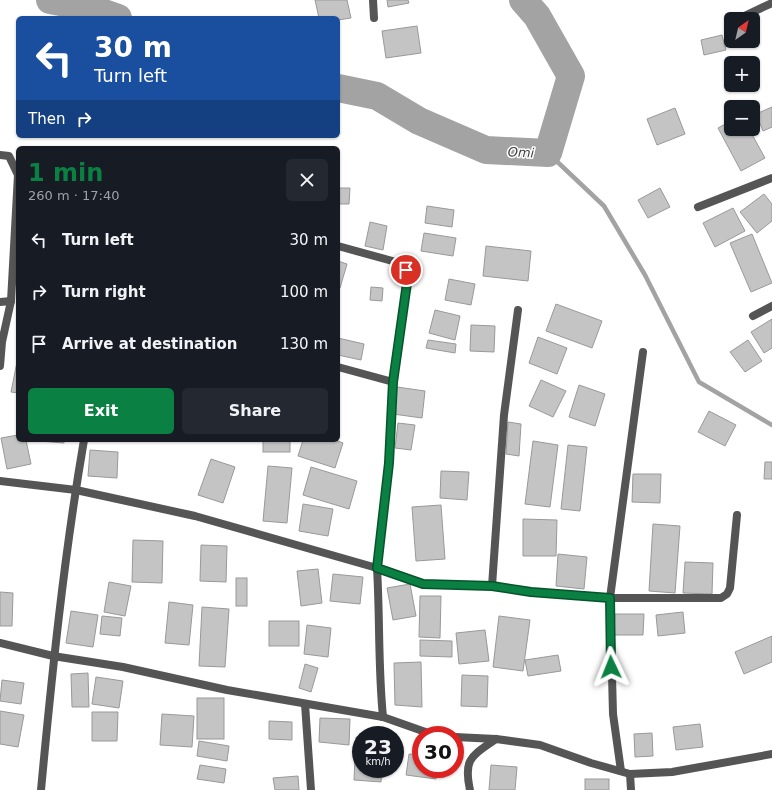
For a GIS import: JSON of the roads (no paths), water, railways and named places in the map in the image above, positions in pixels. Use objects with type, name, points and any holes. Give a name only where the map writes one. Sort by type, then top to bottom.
[{"type":"street","points":[[373,0],[374,18]]},
{"type":"street","points":[[753,12],[772,3]]},
{"type":"street","points":[[0,155],[9,156],[16,171]]},
{"type":"street","points":[[698,208],[772,178]]},
{"type":"street","points":[[0,366],[2,342],[11,301],[16,211]]},
{"type":"street","points":[[340,247],[396,262],[406,270],[408,276],[393,382],[389,463],[377,568],[380,613],[379,683],[383,717]]},
{"type":"street","points":[[0,302],[11,301]]},
{"type":"street","points":[[753,316],[772,306]]},
{"type":"street","points":[[492,586],[504,416],[518,310]]},
{"type":"street","points":[[621,771],[613,714],[610,598],[643,352]]},
{"type":"street","points":[[340,368],[393,382]]},
{"type":"street","points":[[41,790],[53,656],[84,442]]},
{"type":"street","points":[[0,481],[76,490],[195,516],[377,568],[423,584],[492,586],[531,592],[610,598],[721,598],[727,594],[730,588],[737,515]]},
{"type":"street","points":[[0,643],[53,656],[123,667],[228,690],[383,717],[412,727]]},
{"type":"street","points":[[305,704],[311,790]]},
{"type":"street","points":[[464,737],[540,744],[630,774],[672,772],[772,754]]},
{"type":"street","points":[[470,790],[467,775],[472,756],[496,739]]},
{"type":"street","points":[[630,774],[631,790]]},
{"type":"waterway","name":"Omi","points":[[50,0],[87,7],[112,16]]},
{"type":"waterway","name":"Omi","points":[[340,88],[377,96],[419,121],[486,150],[548,153],[571,76],[537,16],[523,0]]},
{"type":"waterway","points":[[548,153],[604,206],[645,275],[699,382],[772,425]]}]
